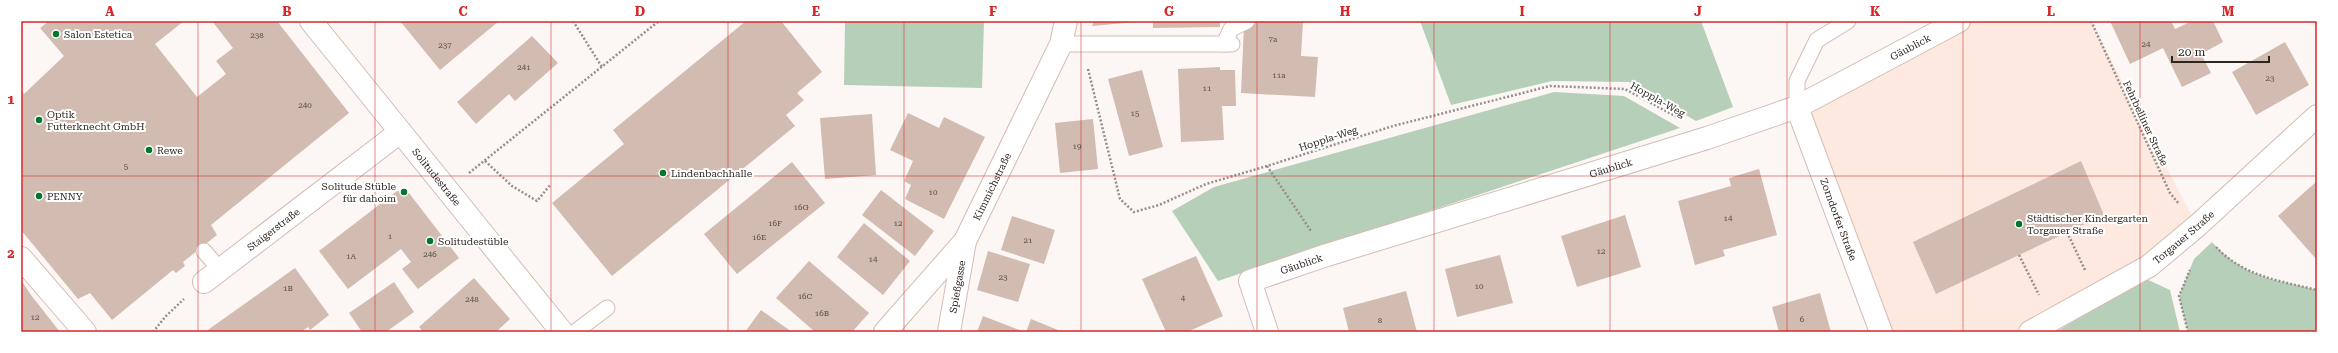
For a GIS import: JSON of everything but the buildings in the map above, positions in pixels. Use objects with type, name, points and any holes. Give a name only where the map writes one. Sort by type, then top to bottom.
[{"type":"street","name":"Solitudestraße","points":[[311,21],[562,332]]},
{"type":"street","name":"Kimmichstraße","points":[[885,332],[965,241],[1061,44],[1066,21]]},
{"type":"street","name":"Gäublick","points":[[1267,332],[1250,281],[1327,255],[1707,138],[1797,107],[1959,21]]},
{"type":"street","name":"Zorndorfer Straße","points":[[1797,107],[1881,332]]},
{"type":"street","name":"Torgauer Straße","points":[[2030,332],[2149,266],[2197,226],[2317,116]]},
{"type":"street","name":"Staigerstraße","points":[[212,276],[400,132]]},
{"type":"street","name":"Spießgasse","points":[[949,332],[965,241]]},
{"type":"street","points":[[21,258],[85,332]]},
{"type":"lane","points":[[1061,44],[1228,44],[1231,29],[1247,21]]},
{"type":"lane","points":[[1797,107],[1797,81],[1817,40],[1848,21]]},
{"type":"lane","points":[[204,251],[212,276]]},
{"type":"lane","points":[[575,332],[607,308]]},
{"type":"path","points":[[573,21],[602,67]]},
{"type":"path","points":[[448,189],[659,21]]},
{"type":"path","name":"Fehrbelliner Straße","points":[[2091,21],[2170,194],[2228,260],[2257,276],[2317,290]]},
{"type":"path","name":"Hoppla-Weg","points":[[1061,44],[1086,63],[1120,199],[1134,212],[1159,205],[1206,184],[1393,126],[1550,86],[1625,89],[1675,116],[1707,138]]},
{"type":"path","points":[[485,161],[512,186],[537,201],[551,184]]},
{"type":"path","points":[[1267,166],[1327,255]]},
{"type":"path","points":[[2067,232],[2098,295]]},
{"type":"path","points":[[2019,255],[2052,321]]},
{"type":"path","points":[[153,332],[166,316],[212,276]]},
{"type":"path","points":[[2180,296],[2188,332]]},
{"type":"shaded area","points":[[1959,21],[2091,21],[2197,226],[2030,332],[1881,332],[1797,107]]},
{"type":"green space","points":[[845,21],[984,21],[982,88],[844,85]]},
{"type":"green space","points":[[1420,21],[1701,21],[1733,107],[1696,121],[1629,82],[1552,81],[1451,105]]},
{"type":"green space","points":[[1554,92],[1624,96],[1680,128],[1218,281],[1172,211],[1214,187]]},
{"type":"green space","points":[[2212,242],[2224,254],[2248,270],[2273,279],[2317,290],[2317,332],[2188,332],[2179,296],[2194,259]]},
{"type":"green space","points":[[2144,278],[2170,290],[2180,332],[2056,332]]},
{"type":"place","name":"Salon Estetica","points":[[56,34]]},
{"type":"place","name":"Optik Futterknecht GmbH","points":[[39,120]]},
{"type":"place","name":"Rewe","points":[[149,150]]},
{"type":"place","name":"Lindenbachhalle","points":[[663,173]]},
{"type":"place","name":"Solitude Stüble für dahoim","points":[[404,192]]},
{"type":"place","name":"PENNY","points":[[39,196]]},
{"type":"place","name":"Städtischer Kindergarten Torgauer Straße","points":[[2019,224]]},
{"type":"place","name":"Solitudestüble","points":[[430,241]]}]
